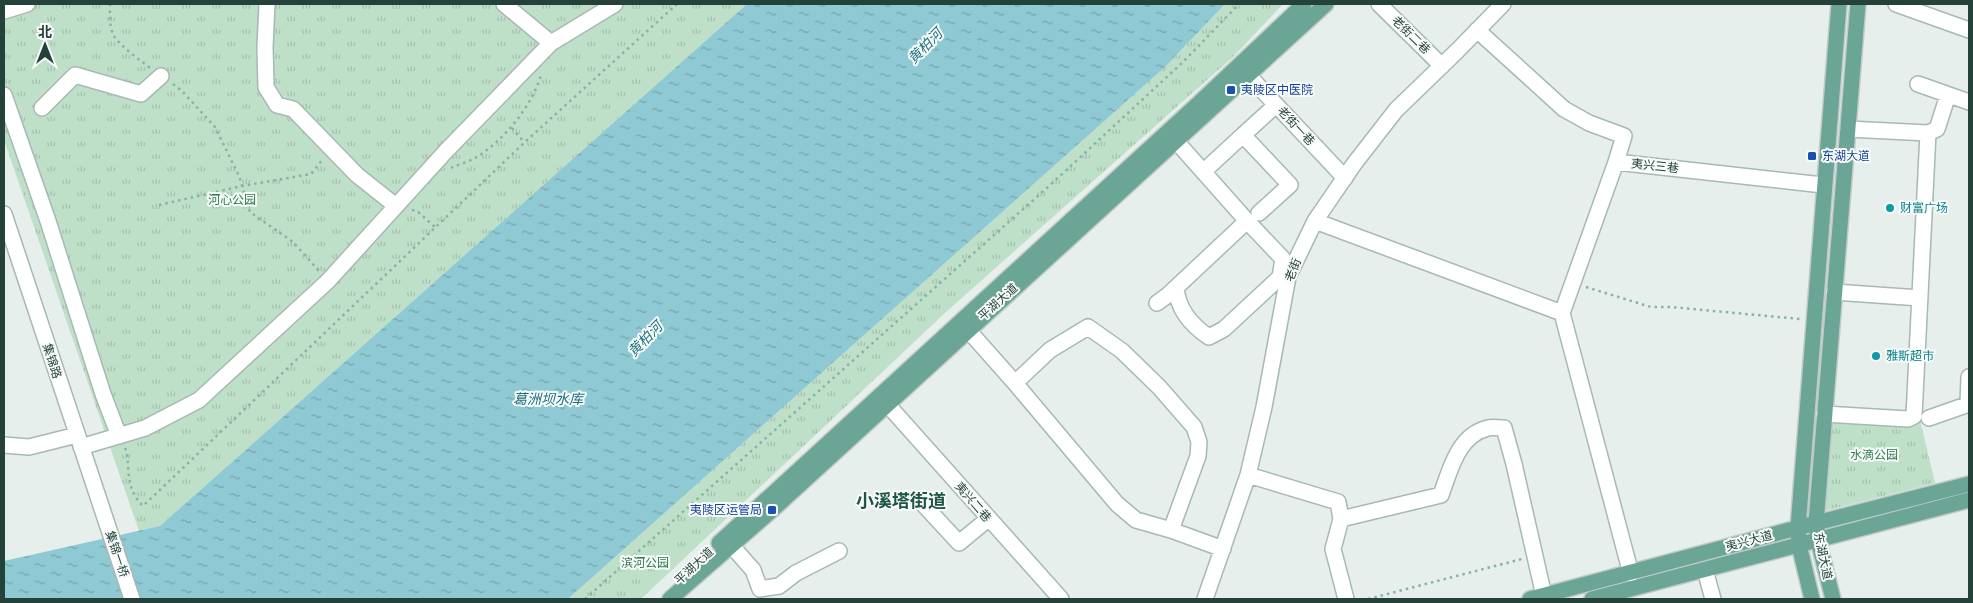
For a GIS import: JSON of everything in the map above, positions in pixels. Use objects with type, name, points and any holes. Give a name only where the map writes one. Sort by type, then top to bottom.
[{"type":"main road","name":"平湖大道","points":[[658,599],[1198,104],[1304,4]]},
{"type":"main road","name":"平湖大道","points":[[670,599],[772,510],[1326,4]]},
{"type":"main road","name":"东湖大道","points":[[1812,599],[1799,545],[1798,528],[1839,4]]},
{"type":"main road","name":"东湖大道","points":[[1833,599],[1818,540],[1816,523],[1858,4]]},
{"type":"main road","name":"夷兴大道","points":[[1537,598],[1969,484]]},
{"type":"main road","name":"夷兴大道","points":[[1592,599],[1969,500]]},
{"type":"street","points":[[4,11],[27,4]]},
{"type":"street","points":[[267,4],[266,87],[277,105],[292,108],[357,175],[396,206]]},
{"type":"street","points":[[504,4],[551,43]]},
{"type":"street","points":[[4,445],[29,447],[119,436],[145,428],[199,400],[328,281],[446,150],[551,43],[614,4]]},
{"type":"street","name":"老街二巷","points":[[1379,4],[1442,66]]},
{"type":"street","name":"老街","points":[[1205,599],[1248,475],[1264,407],[1288,276],[1315,221],[1396,110],[1503,4]]},
{"type":"street","points":[[1896,4],[1919,8],[1969,30]]},
{"type":"street","points":[[1478,30],[1564,109],[1589,123],[1624,136],[1616,162]]},
{"type":"street","points":[[42,108],[75,75],[141,94],[161,76]]},
{"type":"street","name":"老街一巷","points":[[1248,75],[1345,178]]},
{"type":"street","points":[[1918,84],[1969,102]]},
{"type":"street","points":[[1848,129],[1928,133],[1937,129],[1948,95]]},
{"type":"street","points":[[4,96],[48,221],[103,394],[119,436]]},
{"type":"street","points":[[1204,171],[1276,105]]},
{"type":"street","points":[[1824,414],[1908,419],[1914,416],[1928,133]]},
{"type":"street","points":[[1157,303],[1290,186],[1243,135]]},
{"type":"street","points":[[1176,141],[1204,171],[1253,217],[1283,259],[1280,277],[1224,329],[1209,337],[1198,330],[1183,312],[1177,302],[1176,288]]},
{"type":"street","name":"夷兴三巷","points":[[1562,313],[1616,162],[1824,186]]},
{"type":"street","name":"集锦路","points":[[4,214],[101,508]]},
{"type":"street","points":[[1315,221],[1562,313],[1631,574]]},
{"type":"street","points":[[1834,292],[1920,298]]},
{"type":"street","points":[[1015,383],[1050,350],[1088,327],[1122,351],[1194,427],[1199,442],[1198,456],[1171,530]]},
{"type":"street","points":[[968,330],[1117,504],[1136,520],[1171,530],[1223,549]]},
{"type":"street","points":[[1929,418],[1969,404],[1969,377]]},
{"type":"street","name":"夷兴二巷","points":[[887,404],[1061,599]]},
{"type":"street","points":[[1341,519],[1441,495],[1452,464],[1465,440],[1488,428],[1504,428],[1536,556],[1537,598]]},
{"type":"street","points":[[1248,475],[1338,502],[1341,519],[1333,549],[1346,599]]},
{"type":"street","points":[[923,504],[959,543],[988,519]]},
{"type":"street","name":"集锦一桥","points":[[101,508],[132,599]]},
{"type":"street","points":[[731,545],[753,570],[760,589],[779,586],[796,573],[839,551]]},
{"type":"street","points":[[1704,570],[1713,599]]},
{"type":"path","points":[[110,4],[113,35],[138,60],[182,91],[215,127],[242,186],[250,212],[293,242],[328,281]]},
{"type":"path","points":[[119,436],[127,452],[130,485],[137,500],[144,506],[525,142],[677,4]]},
{"type":"path","points":[[585,599],[1048,187],[1184,62],[1239,4]]},
{"type":"path","points":[[443,172],[476,157],[512,128],[538,85],[543,68]]},
{"type":"path","points":[[512,128],[525,142]]},
{"type":"path","points":[[159,205],[242,186],[311,174],[330,148]]},
{"type":"path","points":[[396,206],[416,211],[436,228]]},
{"type":"path","points":[[1573,283],[1651,307],[1671,307],[1815,321]]},
{"type":"path","points":[[1368,599],[1536,556]]},
{"type":"green space","name":"河心公园","points":[[4,4],[747,4],[160,526],[139,531],[4,140]]},
{"type":"green space","name":"滨河公园","points":[[1225,4],[1283,4],[1234,56],[946,312],[641,599],[568,599],[1165,67]]},
{"type":"green space","name":"水滴公园","points":[[1833,410],[1919,416],[1935,483],[1824,511]]},
{"type":"water","name":"葛洲坝水库","points":[[747,4],[1225,4],[1165,67],[568,599],[4,599],[4,561],[160,526]]},
{"type":"place","name":"夷陵区中医院","points":[[1231,90]]},
{"type":"place","name":"东湖大道","points":[[1812,156]]},
{"type":"place","name":"财富广场","points":[[1890,208]]},
{"type":"place","name":"雅斯超市","points":[[1876,356]]},
{"type":"place","name":"夷陵区运管局","points":[[772,510]]},
{"type":"district","name":"小溪塔街道","points":[[901,501]]},
{"type":"water label","name":"黄柏河","points":[[925,46]]},
{"type":"water label","name":"黄柏河","points":[[645,339]]}]
